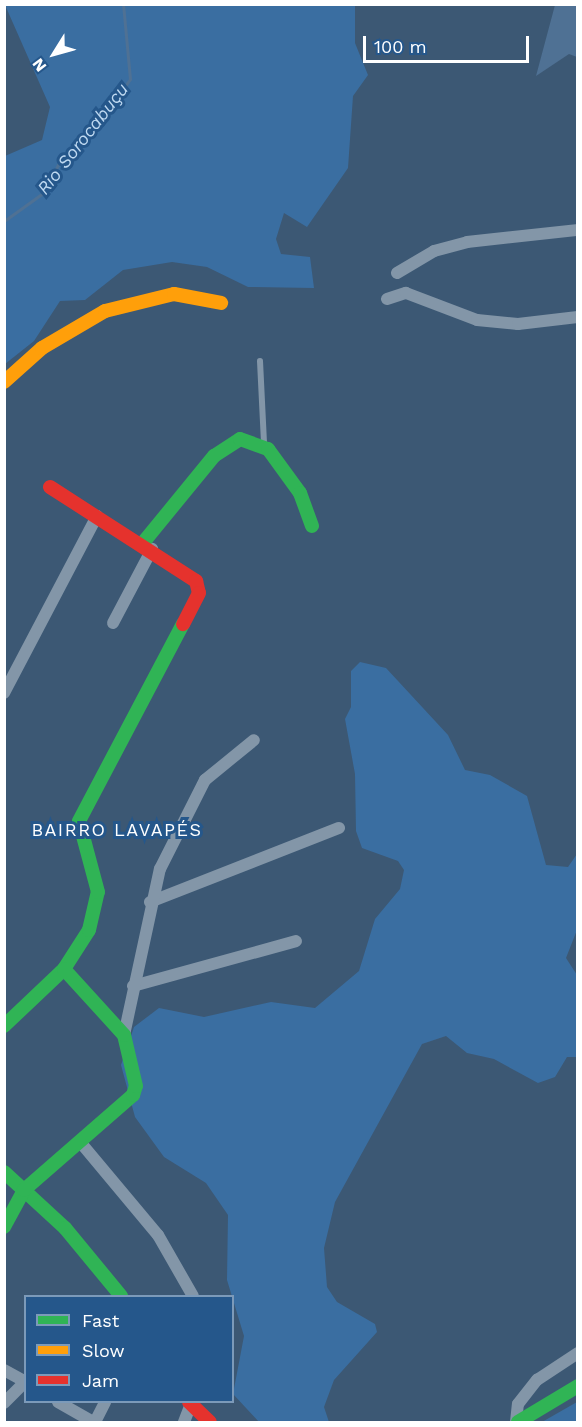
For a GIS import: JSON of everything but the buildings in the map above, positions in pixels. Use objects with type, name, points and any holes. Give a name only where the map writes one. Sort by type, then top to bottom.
[{"type":"street","points":[[397,273],[434,251],[467,242],[578,230]]},
{"type":"street","points":[[387,299],[406,293],[477,320],[518,324],[578,317]]},
{"type":"street","points":[[4,382],[42,348],[105,311],[174,294],[221,303]]},
{"type":"street","points":[[113,623],[147,546],[224,447],[250,439],[264,447],[300,493],[312,526]]},
{"type":"street","points":[[4,1026],[64,969],[89,930],[98,892],[79,821],[199,593],[191,575],[50,487]]},
{"type":"street","points":[[4,693],[97,516]]},
{"type":"street","points":[[124,1035],[150,902],[195,793],[254,740]]},
{"type":"street","points":[[150,902],[339,828]]},
{"type":"street","points":[[133,986],[296,941]]},
{"type":"street","points":[[4,1227],[24,1190],[81,1143],[133,1095],[132,1062],[124,1035],[64,969]]},
{"type":"street","points":[[81,1143],[158,1235],[192,1295]]},
{"type":"street","points":[[4,1172],[65,1227],[120,1295]]},
{"type":"street","points":[[517,1422],[518,1404],[537,1380],[578,1353]]},
{"type":"street","points":[[4,1370],[24,1381]]},
{"type":"street","points":[[4,1403],[24,1383]]},
{"type":"street","points":[[517,1422],[578,1386]]},
{"type":"street","points":[[61,1403],[94,1422],[104,1403]]},
{"type":"street","points":[[184,1422],[190,1403],[210,1422]]},
{"type":"lane","points":[[260,361],[264,447]]},
{"type":"shaded area","points":[[5,5],[355,5],[355,43],[368,75],[353,96],[348,168],[307,227],[284,213],[276,239],[281,254],[310,257],[314,288],[248,287],[207,267],[172,262],[123,270],[85,300],[60,301],[34,341],[5,364],[5,156],[42,140],[50,107]]},
{"type":"shaded area","points":[[555,5],[577,5],[577,57],[569,54],[536,76]]},
{"type":"shaded area","points":[[360,662],[386,668],[448,735],[465,770],[490,775],[527,796],[546,865],[568,867],[577,854],[577,930],[566,958],[577,975],[577,1057],[567,1057],[555,1077],[538,1083],[494,1059],[467,1053],[446,1036],[422,1044],[335,1202],[324,1248],[327,1287],[337,1302],[375,1324],[377,1332],[334,1380],[324,1407],[329,1422],[259,1422],[234,1395],[244,1336],[234,1303],[234,1295],[232,1295],[227,1280],[228,1215],[206,1183],[164,1157],[135,1117],[121,1065],[134,1027],[159,1008],[204,1017],[271,1002],[315,1008],[359,971],[375,919],[400,889],[404,870],[398,861],[362,848],[356,831],[355,774],[345,719],[351,707],[351,671]]},
{"type":"shaded area","points":[[577,1402],[577,1422],[542,1422]]},
{"type":"waterway","name":"Rio Sorocabuçu","points":[[4,221],[43,193],[58,165],[101,121],[130,79],[123,4]]},
{"type":"traffic: fast","points":[[142,544],[214,456],[240,439],[268,449],[300,493],[312,526]]},
{"type":"traffic: fast","points":[[4,1026],[64,969],[89,930],[98,892],[79,821],[183,624]]},
{"type":"traffic: fast","points":[[4,1227],[24,1190],[133,1095],[136,1086],[124,1035],[64,969]]},
{"type":"traffic: fast","points":[[4,1172],[65,1228],[120,1295]]},
{"type":"traffic: fast","points":[[518,1422],[578,1386]]},
{"type":"traffic: slow","points":[[4,382],[42,348],[105,311],[174,294],[221,303]]},
{"type":"traffic: jam","points":[[50,487],[196,581],[199,593],[183,624]]},
{"type":"traffic: jam","points":[[190,1403],[210,1422]]},
{"type":"district","name":"BAIRRO LAVAPÉS","points":[[117,830]]}]
